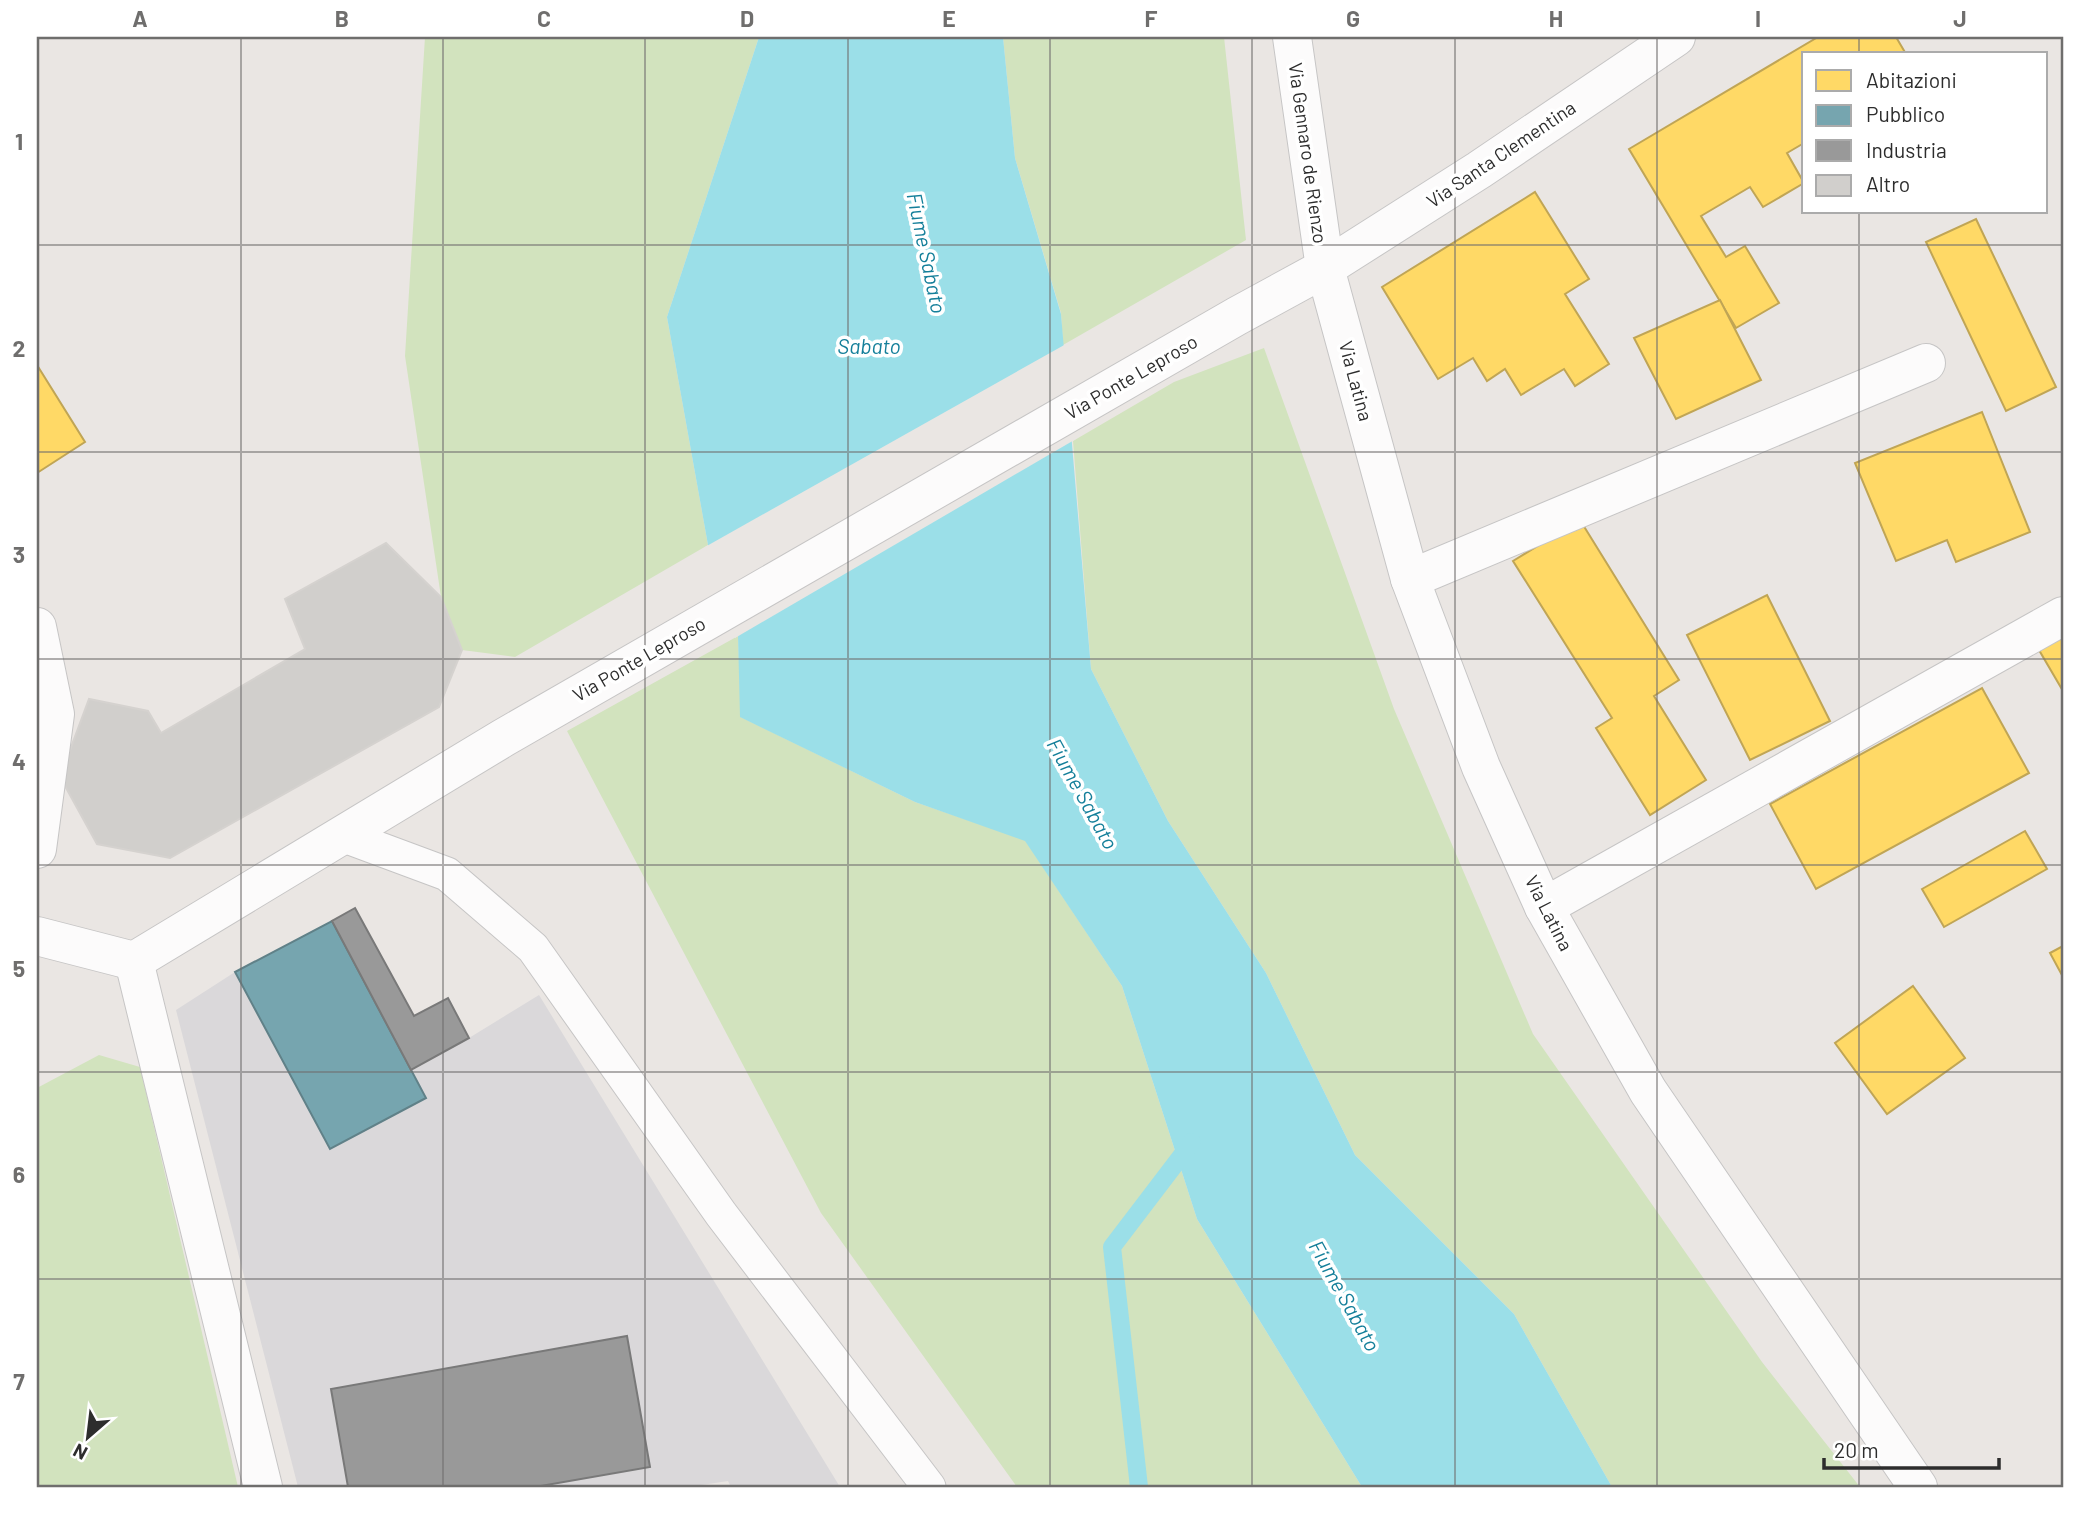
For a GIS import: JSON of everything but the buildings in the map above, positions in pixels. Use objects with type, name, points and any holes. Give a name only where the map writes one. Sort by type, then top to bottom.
[{"type":"street","name":"Via Gennaro de Rienzo","points":[[1292,37],[1325,268]]},
{"type":"street","name":"Via Santa Clementina","points":[[1237,316],[1325,268],[1479,170],[1675,37]]},
{"type":"street","name":"Via Latina","points":[[1325,268],[1410,579],[1481,767],[1544,907],[1648,1091],[1895,1456],[1919,1487]]},
{"type":"street","name":"Via Ponte Leproso","points":[[134,961],[503,738],[1237,316]]},
{"type":"street","points":[[1410,579],[1926,363]]},
{"type":"street","points":[[1544,907],[2063,616]]},
{"type":"street","points":[[37,627],[55,714],[37,849]]},
{"type":"street","points":[[37,936],[134,961],[263,1487]]},
{"type":"lane","points":[[342,835],[447,874],[533,947],[721,1214],[929,1487]]},
{"type":"shaded area","points":[[235,972],[330,1149],[426,1098],[411,1070],[539,995],[840,1487],[731,1487],[728,1481],[688,1487],[298,1487],[176,1010]]},
{"type":"green space","points":[[425,37],[759,37],[667,317],[708,545],[515,657],[462,650],[441,597],[405,356]]},
{"type":"green space","points":[[1003,37],[1224,37],[1246,240],[1063,345],[1061,313],[1015,158]]},
{"type":"green space","points":[[1264,348],[1394,709],[1533,1034],[1762,1362],[1860,1487],[1612,1487],[1514,1314],[1355,1155],[1266,973],[1168,821],[1091,669],[1073,441],[1174,382]]},
{"type":"green space","points":[[738,636],[741,717],[915,802],[1025,840],[1122,986],[1197,1219],[1362,1487],[1017,1487],[821,1213],[567,731]]},
{"type":"green space","points":[[99,1055],[140,1067],[238,1487],[37,1487],[37,1088]]},
{"type":"water","name":"Sabato","points":[[759,37],[1003,37],[1015,158],[1061,314],[1091,669],[1168,821],[1266,973],[1355,1155],[1514,1314],[1612,1487],[1362,1487],[1197,1219],[1122,986],[1025,841],[915,802],[740,717],[738,636],[708,545],[667,317]]},
{"type":"pier","points":[[1066,344],[1076,439],[735,638],[705,547]]},
{"type":"waterway","points":[[1139,1487],[1112,1247],[1192,1142]]},
{"type":"water label","name":"Fiume Sabato","points":[[926,253]]},
{"type":"water label","name":"Fiume Sabato","points":[[1082,794]]},
{"type":"water label","name":"Fiume Sabato","points":[[1344,1296]]}]
